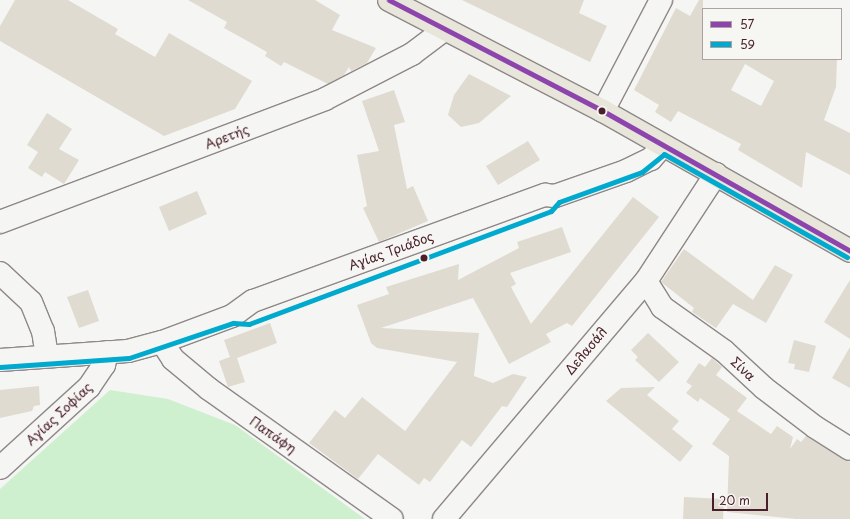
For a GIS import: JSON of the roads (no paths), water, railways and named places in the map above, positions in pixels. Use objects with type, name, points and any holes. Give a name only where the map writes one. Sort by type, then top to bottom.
[{"type":"main road","points":[[389,0],[444,30],[603,111],[850,251]]},
{"type":"street","points":[[603,111],[661,0]]},
{"type":"street","name":"Αρετής","points":[[0,222],[325,98],[412,54],[444,30]]},
{"type":"street","name":"Αγίας Τριάδος","points":[[0,360],[107,352],[162,342],[232,316],[253,301],[545,195],[555,196],[639,166],[663,145]]},
{"type":"street","name":"Δελασάλ","points":[[444,519],[646,281],[716,174]]},
{"type":"street","points":[[0,273],[31,302],[43,331],[47,356]]},
{"type":"street","name":"Σίνα","points":[[646,281],[662,307],[724,351],[764,388],[815,427],[850,449]]},
{"type":"street","name":"Παπάφη","points":[[162,342],[174,359],[209,390],[392,519]]},
{"type":"street","name":"Αγίας Σοφίας","points":[[0,468],[89,387],[104,365],[107,352]]}]
